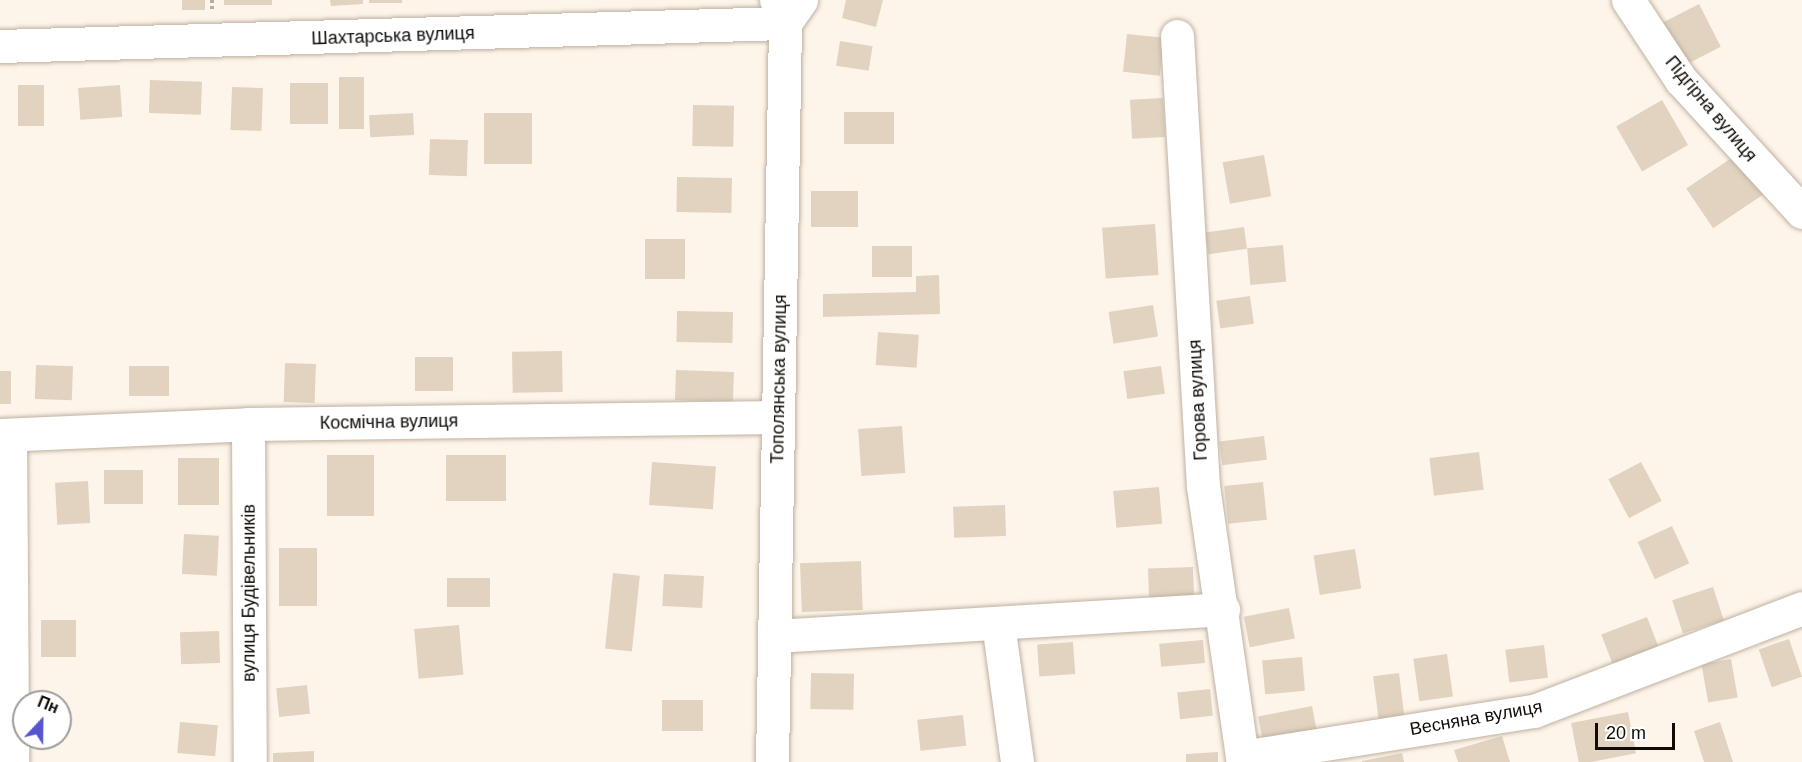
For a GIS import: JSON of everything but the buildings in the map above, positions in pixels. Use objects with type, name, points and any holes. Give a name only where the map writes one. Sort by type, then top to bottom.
[{"type":"street","name":"Підгірна вулиця","points":[[1628,0],[1681,80],[1802,213]]},
{"type":"street","name":"Шахтарська вулиця","points":[[0,46],[788,8]]},
{"type":"street","name":"Тополянська вулиця","points":[[772,762],[788,8]]},
{"type":"street","name":"Горова вулиця","points":[[1177,36],[1203,486],[1223,609],[1242,760]]},
{"type":"street","name":"Космічна вулиця","points":[[5,435],[248,424],[778,417]]},
{"type":"street","name":"вулиця Будівельників","points":[[248,424],[250,762]]},
{"type":"street","points":[[5,435],[12,762]]},
{"type":"street","name":"Весняна вулиця","points":[[1242,760],[1534,711],[1802,608]]},
{"type":"street","points":[[774,636],[1223,609]]},
{"type":"street","points":[[998,623],[1017,762]]}]
